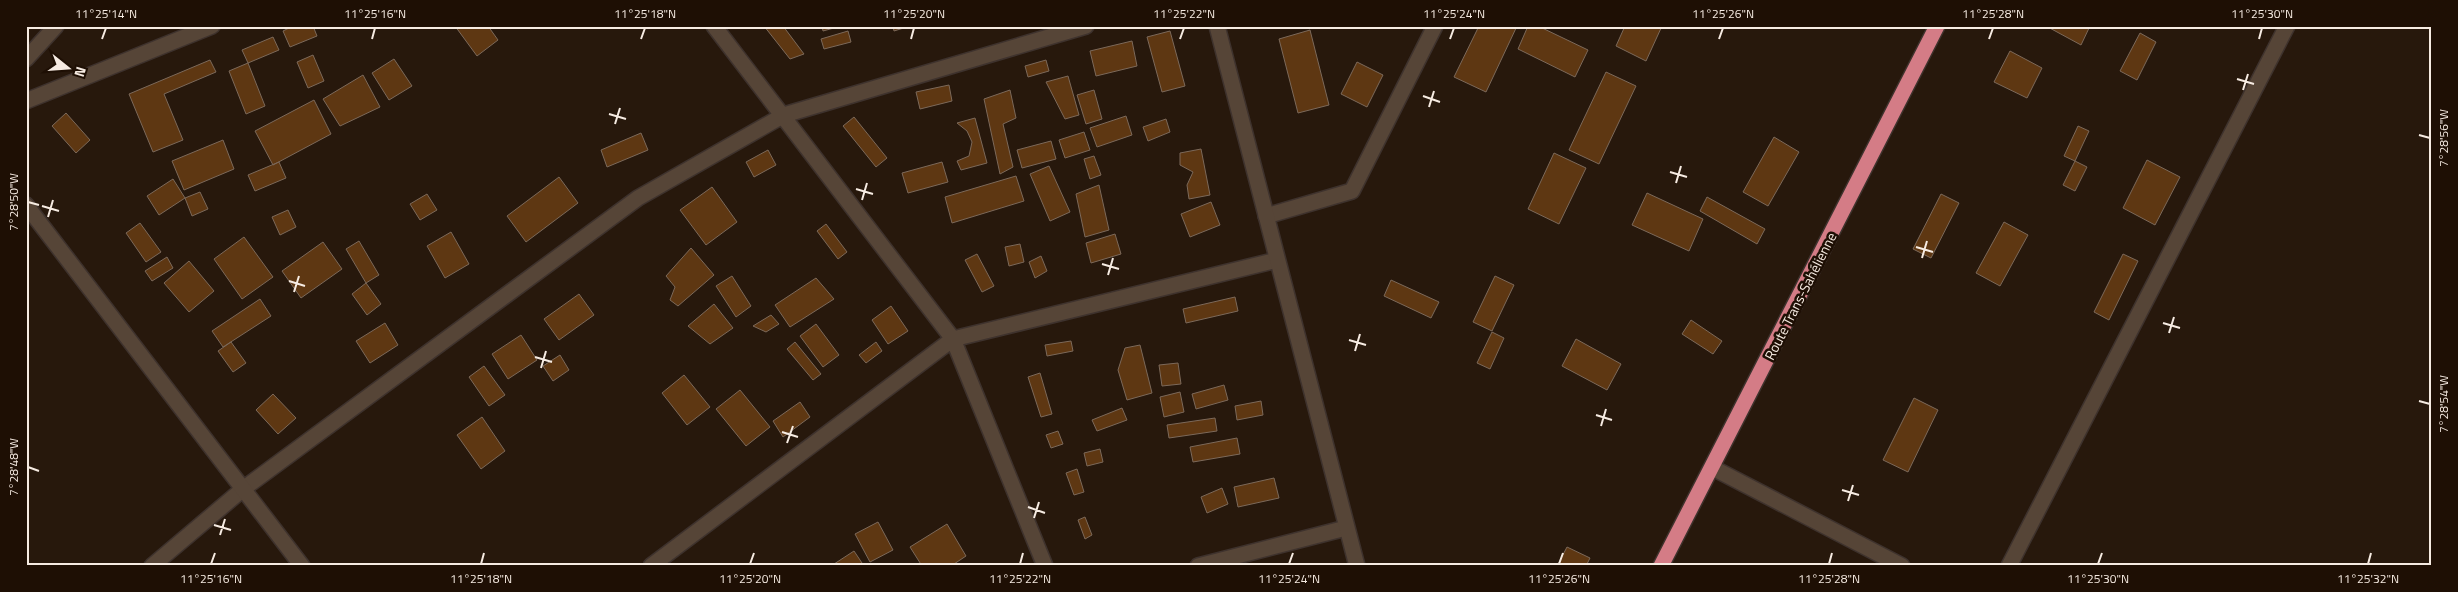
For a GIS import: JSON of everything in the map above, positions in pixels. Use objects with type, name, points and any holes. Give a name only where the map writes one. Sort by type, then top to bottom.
[{"type":"highway","name":"Route Trans-Sahélienne","points":[[1661,566],[1713,468],[1937,26]]},
{"type":"street","points":[[26,59],[56,26]]},
{"type":"street","points":[[26,101],[212,26]]},
{"type":"street","points":[[714,26],[784,115],[953,339],[1045,566]]},
{"type":"street","points":[[152,566],[243,489],[638,198],[784,115],[1086,26]]},
{"type":"street","points":[[1217,26],[1357,566]]},
{"type":"street","points":[[1266,216],[1352,191],[1435,26]]},
{"type":"street","points":[[2009,566],[2287,26]]},
{"type":"street","points":[[26,205],[302,566]]},
{"type":"street","points":[[651,566],[953,339],[1277,260]]},
{"type":"street","points":[[1713,468],[1902,566]]},
{"type":"street","points":[[1198,566],[1346,528]]},
{"type":"building","points":[[293,26],[313,26],[317,36],[290,47],[283,31]]},
{"type":"building","points":[[455,26],[488,26],[498,40],[477,56]]},
{"type":"building","points":[[764,26],[783,26],[804,54],[790,59]]},
{"type":"building","points":[[822,26],[841,26],[823,31]]},
{"type":"building","points":[[893,26],[910,26],[894,31]]},
{"type":"building","points":[[1479,26],[1517,26],[1486,92],[1454,77]]},
{"type":"building","points":[[1528,26],[1538,26],[1588,50],[1575,77],[1518,49]]},
{"type":"building","points":[[1625,26],[1662,26],[1646,61],[1616,46]]},
{"type":"building","points":[[2046,26],[2090,26],[2081,45]]},
{"type":"building","points":[[1310,30],[1329,105],[1298,113],[1279,39]]},
{"type":"building","points":[[848,31],[851,42],[824,49],[821,39]]},
{"type":"building","points":[[1170,31],[1185,86],[1162,92],[1147,37]]},
{"type":"building","points":[[2140,33],[2156,42],[2137,80],[2120,71]]},
{"type":"building","points":[[273,37],[279,50],[248,63],[242,50]]},
{"type":"building","points":[[1132,41],[1137,66],[1096,76],[1090,51]]},
{"type":"building","points":[[2010,51],[2042,68],[2027,98],[1994,82]]},
{"type":"building","points":[[313,55],[324,81],[308,88],[297,62]]},
{"type":"building","points":[[394,59],[412,86],[389,100],[372,73]]},
{"type":"building","points":[[210,60],[216,72],[164,94],[183,140],[153,152],[129,94]]},
{"type":"building","points":[[1046,60],[1049,71],[1028,77],[1025,66]]},
{"type":"building","points":[[1357,62],[1383,75],[1367,107],[1341,94]]},
{"type":"building","points":[[248,63],[265,106],[246,114],[229,71]]},
{"type":"building","points":[[1606,72],[1636,86],[1599,164],[1569,150]]},
{"type":"building","points":[[363,75],[380,107],[340,126],[323,99]]},
{"type":"building","points":[[1068,76],[1079,115],[1065,119],[1046,82]]},
{"type":"building","points":[[949,85],[952,101],[920,109],[916,92]]},
{"type":"building","points":[[1010,90],[1016,118],[1003,124],[1013,167],[1000,174],[984,99]]},
{"type":"building","points":[[1094,90],[1102,119],[1086,124],[1077,95]]},
{"type":"building","points":[[314,100],[331,134],[273,165],[255,131]]},
{"type":"building","points":[[66,113],[90,140],[76,153],[52,126]]},
{"type":"building","points":[[1126,116],[1132,135],[1097,147],[1090,128]]},
{"type":"building","points":[[854,117],[887,158],[876,167],[843,126]]},
{"type":"building","points":[[975,118],[987,163],[961,170],[957,161],[969,156],[972,142],[967,131],[957,123]]},
{"type":"building","points":[[1166,119],[1170,132],[1148,141],[1143,127]]},
{"type":"building","points":[[2078,126],[2089,131],[2075,161],[2064,156]]},
{"type":"building","points":[[1084,132],[1090,150],[1065,158],[1059,140]]},
{"type":"building","points":[[641,133],[648,150],[607,167],[601,150]]},
{"type":"building","points":[[1774,137],[1799,152],[1768,206],[1743,192]]},
{"type":"building","points":[[223,140],[234,169],[184,190],[172,161]]},
{"type":"building","points":[[1051,141],[1056,159],[1022,168],[1017,150]]},
{"type":"building","points":[[1201,149],[1210,195],[1189,199],[1187,185],[1193,172],[1180,165],[1180,153]]},
{"type":"building","points":[[768,150],[776,165],[754,177],[746,162]]},
{"type":"building","points":[[1554,153],[1586,168],[1559,224],[1528,209]]},
{"type":"building","points":[[1094,156],[1101,175],[1090,179],[1084,159]]},
{"type":"building","points":[[2147,160],[2180,177],[2155,225],[2123,208]]},
{"type":"building","points":[[2075,161],[2087,167],[2075,191],[2063,185]]},
{"type":"building","points":[[279,162],[286,178],[255,191],[248,175]]},
{"type":"building","points":[[942,162],[948,182],[908,193],[902,173]]},
{"type":"building","points":[[1049,166],[1070,212],[1050,221],[1030,174]]},
{"type":"building","points":[[1016,176],[1024,201],[952,223],[945,197]]},
{"type":"building","points":[[559,177],[578,203],[526,242],[507,216]]},
{"type":"building","points":[[173,179],[185,198],[159,215],[147,196]]},
{"type":"building","points":[[1099,185],[1109,230],[1085,237],[1076,194]]},
{"type":"building","points":[[712,187],[737,222],[706,245],[680,210]]},
{"type":"building","points":[[200,192],[208,209],[192,216],[185,198]]},
{"type":"building","points":[[1647,193],[1703,219],[1689,251],[1632,225]]},
{"type":"building","points":[[427,194],[437,210],[420,220],[410,204]]},
{"type":"building","points":[[1941,194],[1959,203],[1931,258],[1913,249]]},
{"type":"building","points":[[1707,197],[1765,229],[1757,244],[1700,211]]},
{"type":"building","points":[[1211,202],[1220,225],[1190,237],[1181,214]]},
{"type":"building","points":[[288,210],[296,227],[280,235],[272,217]]},
{"type":"building","points":[[2004,222],[2028,235],[2000,286],[1976,273]]},
{"type":"building","points":[[140,223],[161,252],[146,262],[126,233]]},
{"type":"building","points":[[826,224],[847,252],[838,259],[817,231]]},
{"type":"building","points":[[451,232],[469,264],[445,278],[427,246]]},
{"type":"building","points":[[1115,234],[1121,254],[1091,263],[1086,243]]},
{"type":"building","points":[[244,237],[273,277],[242,299],[214,259]]},
{"type":"building","points":[[359,241],[379,275],[366,283],[346,249]]},
{"type":"building","points":[[323,242],[342,269],[301,298],[282,271]]},
{"type":"building","points":[[1020,244],[1024,262],[1009,266],[1005,247]]},
{"type":"building","points":[[691,248],[714,275],[678,306],[670,300],[675,287],[666,276]]},
{"type":"building","points":[[977,254],[994,286],[982,292],[965,260]]},
{"type":"building","points":[[2123,254],[2138,261],[2109,320],[2094,312]]},
{"type":"building","points":[[1041,256],[1047,271],[1035,278],[1029,262]]},
{"type":"building","points":[[167,257],[173,268],[152,281],[145,271]]},
{"type":"building","points":[[189,261],[214,291],[189,312],[164,283]]},
{"type":"building","points":[[732,276],[751,306],[736,317],[716,286]]},
{"type":"building","points":[[1495,276],[1514,285],[1492,331],[1473,322]]},
{"type":"building","points":[[816,278],[834,299],[790,327],[775,305]]},
{"type":"building","points":[[1391,280],[1439,302],[1431,318],[1384,296]]},
{"type":"building","points":[[366,283],[381,304],[367,315],[352,294]]},
{"type":"building","points":[[579,294],[594,315],[559,340],[544,319]]},
{"type":"building","points":[[1235,297],[1238,311],[1186,323],[1183,309]]},
{"type":"building","points":[[260,299],[271,316],[223,347],[212,331]]},
{"type":"building","points":[[714,304],[733,328],[710,344],[688,326]]},
{"type":"building","points":[[891,306],[908,331],[888,344],[872,320]]},
{"type":"building","points":[[771,315],[779,324],[766,332],[753,326]]},
{"type":"building","points":[[1691,320],[1722,341],[1713,354],[1682,334]]},
{"type":"building","points":[[385,323],[398,345],[370,363],[356,341]]},
{"type":"building","points":[[816,324],[839,355],[823,367],[800,336]]},
{"type":"building","points":[[1492,332],[1504,338],[1490,369],[1477,363]]},
{"type":"building","points":[[521,335],[537,360],[508,379],[492,354]]},
{"type":"building","points":[[1576,339],[1621,364],[1607,390],[1562,366]]},
{"type":"building","points":[[1071,341],[1073,351],[1047,356],[1045,345]]},
{"type":"building","points":[[231,342],[246,363],[233,372],[218,351]]},
{"type":"building","points":[[795,342],[821,374],[813,380],[787,349]]},
{"type":"building","points":[[876,342],[882,351],[866,363],[859,355]]},
{"type":"building","points":[[1140,345],[1152,393],[1127,400],[1118,370],[1125,348]]},
{"type":"building","points":[[560,355],[569,370],[553,381],[543,366]]},
{"type":"building","points":[[1178,363],[1181,384],[1162,386],[1159,365]]},
{"type":"building","points":[[484,366],[505,395],[489,406],[469,377]]},
{"type":"building","points":[[1040,373],[1052,414],[1041,417],[1028,377]]},
{"type":"building","points":[[684,375],[710,407],[687,425],[662,393]]},
{"type":"building","points":[[1224,385],[1228,400],[1196,409],[1192,394]]},
{"type":"building","points":[[740,390],[770,427],[746,446],[716,409]]},
{"type":"building","points":[[1180,392],[1184,412],[1164,417],[1160,397]]},
{"type":"building","points":[[273,394],[296,418],[278,434],[256,410]]},
{"type":"building","points":[[1914,398],[1938,410],[1908,472],[1883,460]]},
{"type":"building","points":[[1261,401],[1263,415],[1237,420],[1235,406]]},
{"type":"building","points":[[800,402],[810,417],[783,437],[773,421]]},
{"type":"building","points":[[1122,408],[1127,420],[1097,431],[1092,420]]},
{"type":"building","points":[[482,417],[505,451],[481,469],[457,435]]},
{"type":"building","points":[[1215,418],[1217,431],[1169,438],[1167,425]]},
{"type":"building","points":[[1058,431],[1063,444],[1051,448],[1046,435]]},
{"type":"building","points":[[1237,438],[1240,454],[1193,462],[1190,447]]},
{"type":"building","points":[[1100,449],[1103,462],[1087,466],[1084,453]]},
{"type":"building","points":[[1077,469],[1084,492],[1074,495],[1066,473]]},
{"type":"building","points":[[1274,478],[1279,498],[1238,507],[1234,487]]},
{"type":"building","points":[[1222,488],[1228,504],[1207,513],[1201,497]]},
{"type":"building","points":[[1085,517],[1092,535],[1085,539],[1078,520]]},
{"type":"building","points":[[878,522],[893,550],[870,562],[855,534]]},
{"type":"building","points":[[947,524],[966,556],[951,566],[922,566],[910,547]]},
{"type":"building","points":[[1567,547],[1590,558],[1586,566],[1557,566]]},
{"type":"building","points":[[854,551],[864,566],[831,566]]}]
